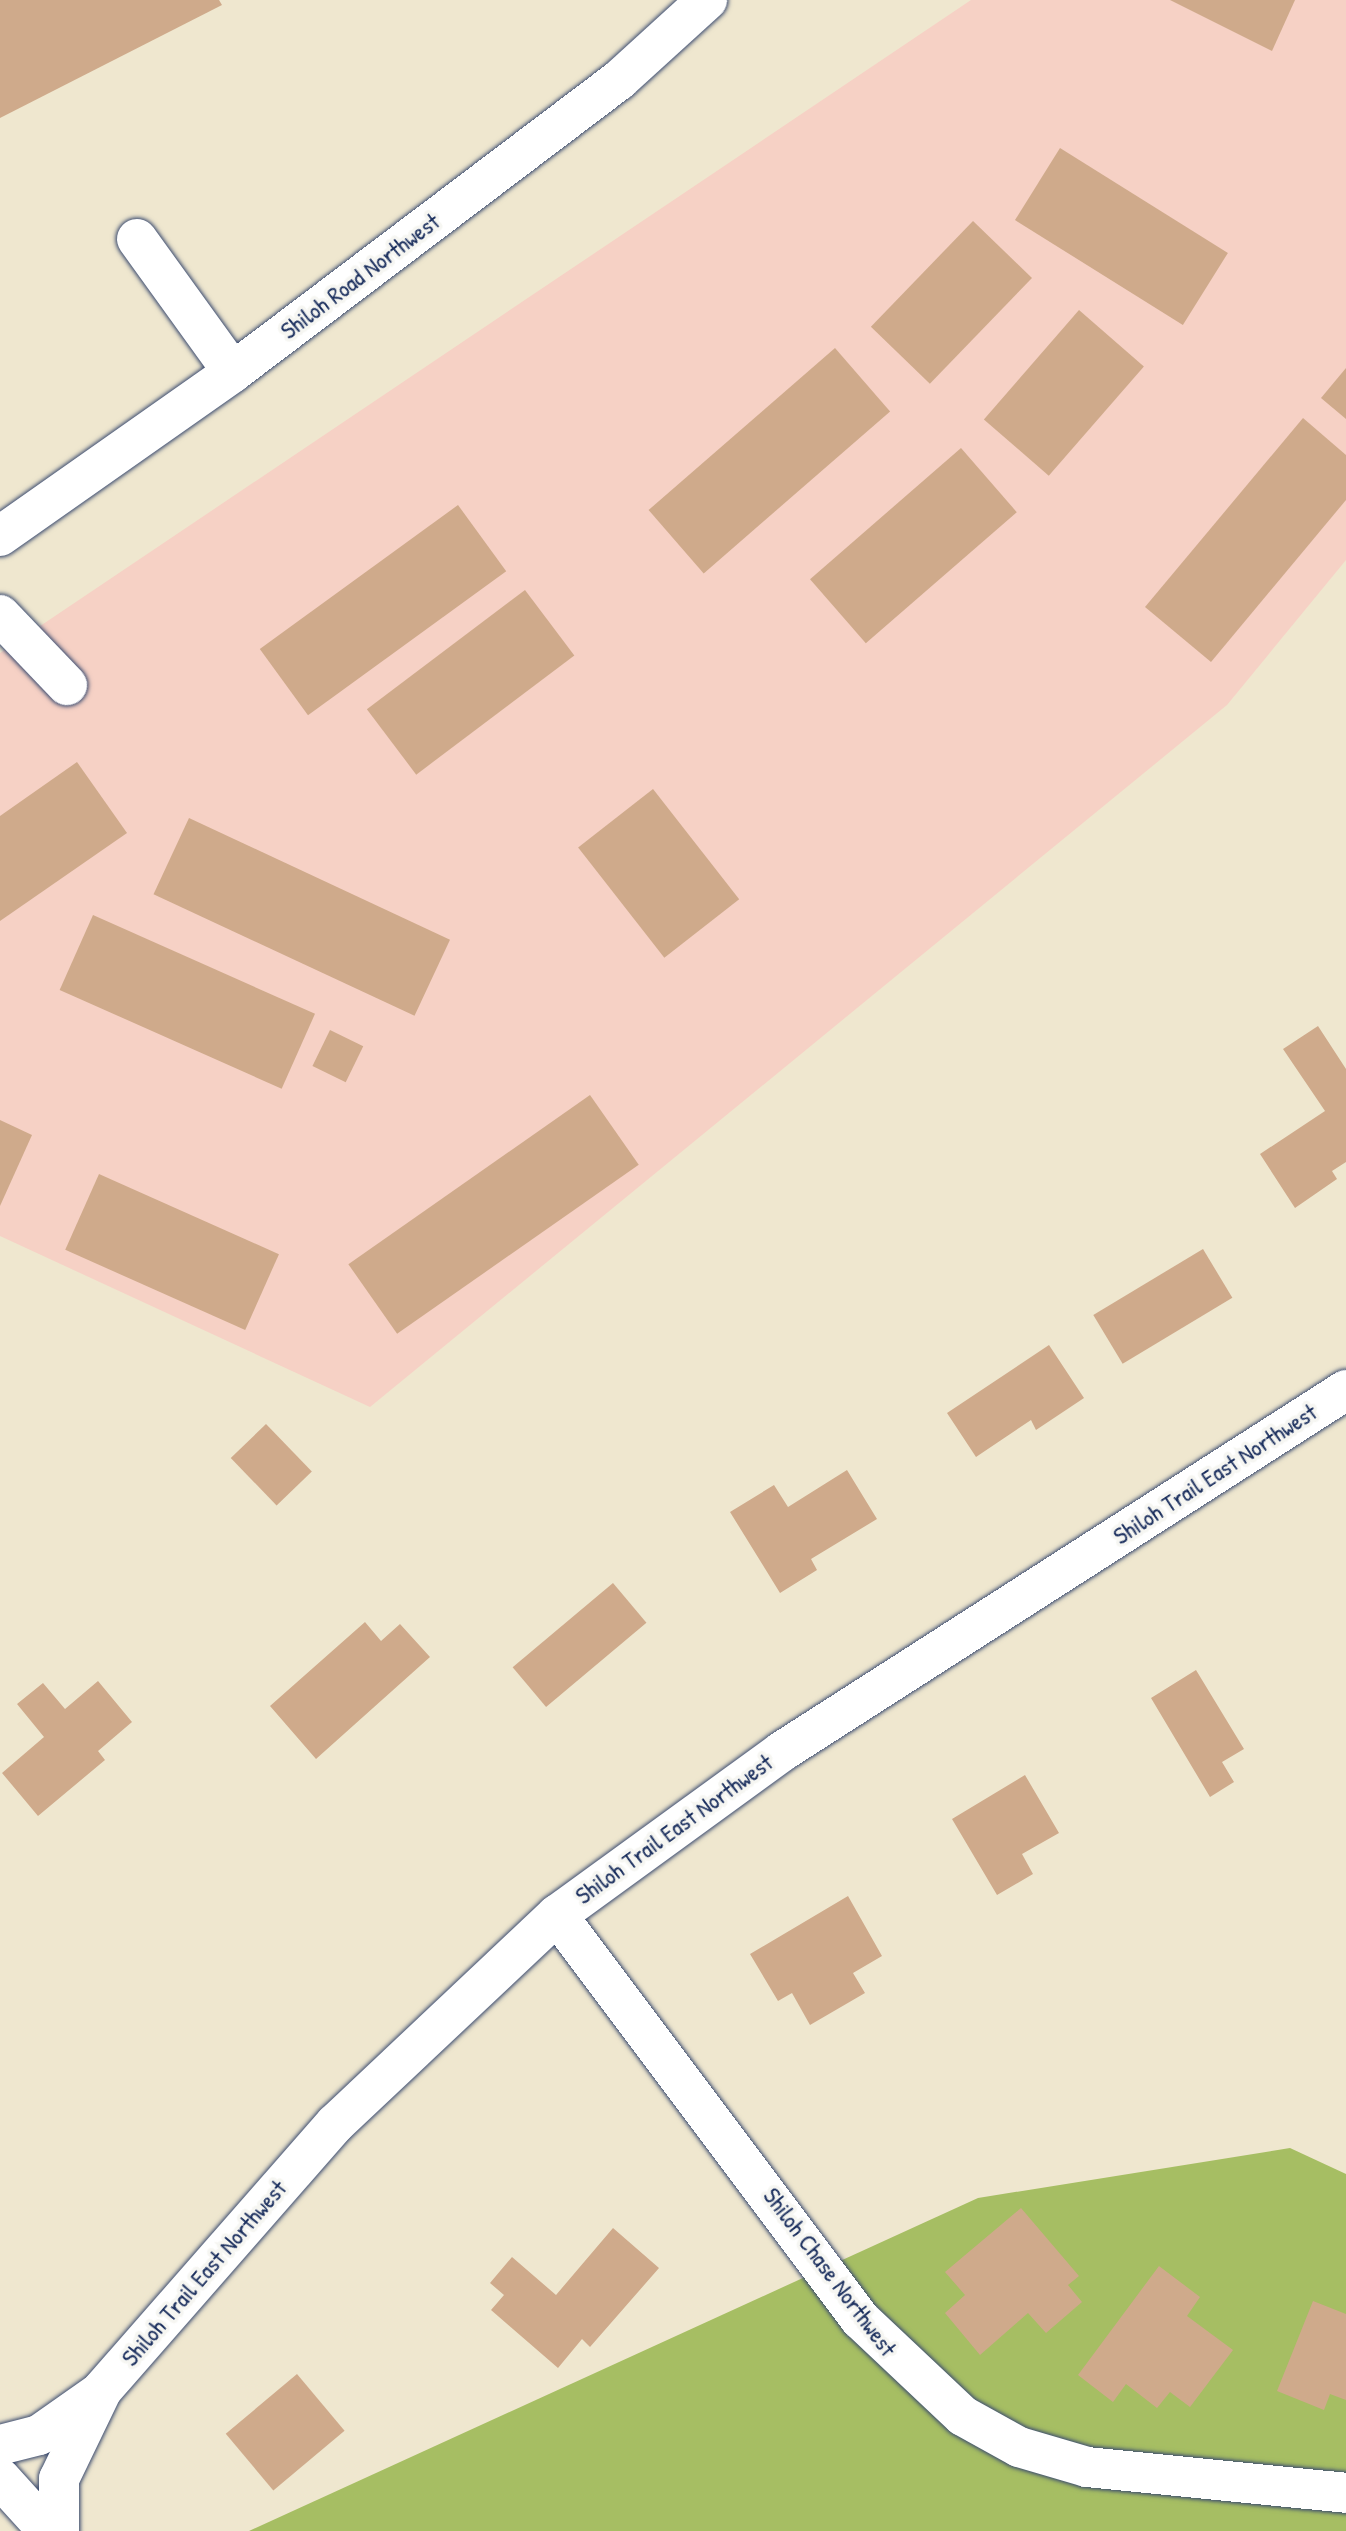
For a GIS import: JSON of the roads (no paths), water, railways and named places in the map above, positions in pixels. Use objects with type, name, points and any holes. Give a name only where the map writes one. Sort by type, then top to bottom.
[{"type":"street","name":"Shiloh Road Northwest","points":[[0,536],[233,372],[619,80],[707,0]]},
{"type":"street","points":[[137,239],[233,372]]},
{"type":"street","points":[[0,615],[67,685]]},
{"type":"street","name":"Shiloh Trail East Northwest","points":[[0,2445],[39,2435],[102,2390],[335,2124],[557,1915],[781,1752],[1346,1390]]},
{"type":"street","name":"Shiloh Chase Northwest","points":[[557,1915],[860,2319],[963,2416],[1019,2447],[1087,2467],[1346,2493]]},
{"type":"street","name":"Shiloh Trail East Northwest","points":[[59,2531],[59,2479],[102,2390]]},
{"type":"street","points":[[0,2478],[48,2531]]}]
